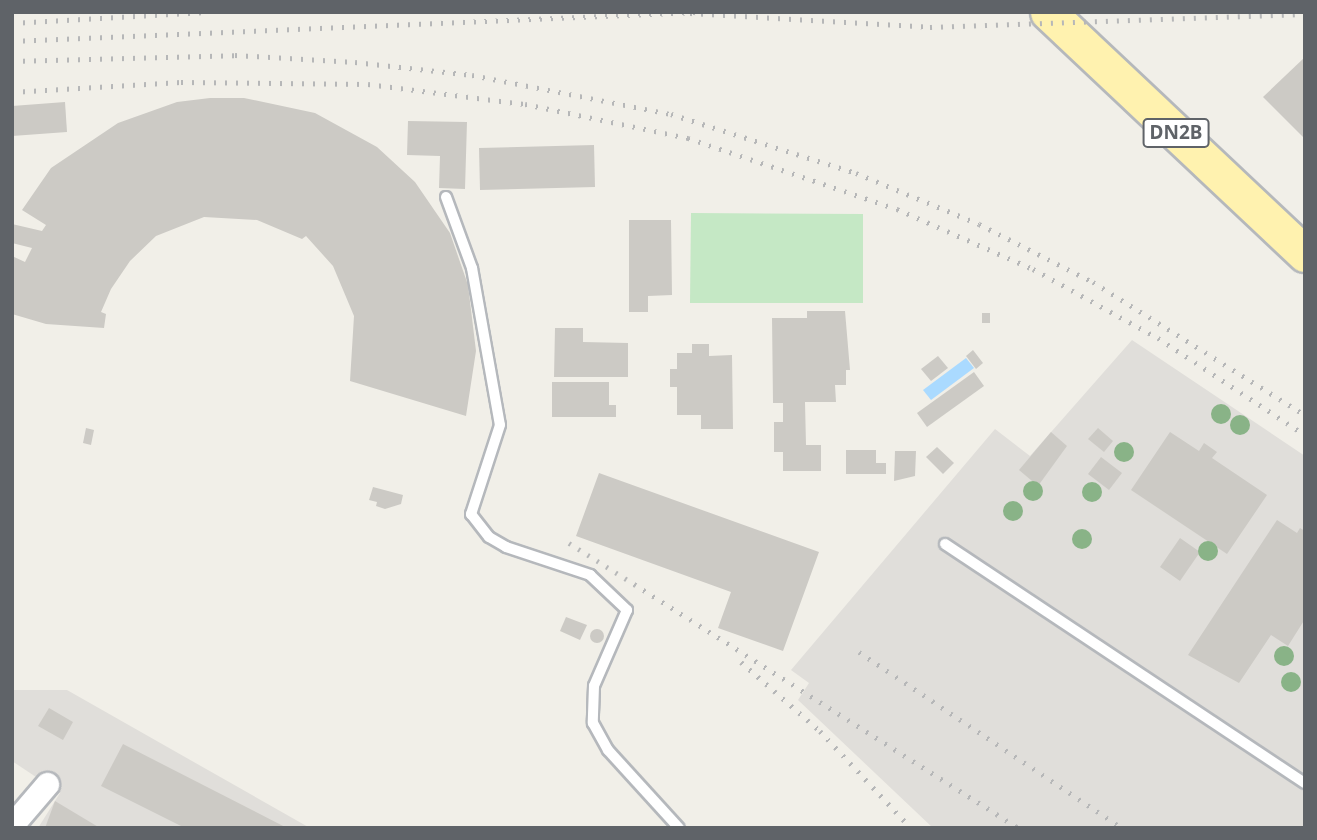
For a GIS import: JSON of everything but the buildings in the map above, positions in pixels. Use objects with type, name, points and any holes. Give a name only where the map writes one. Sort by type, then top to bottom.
[{"type":"main road","name":"DN2B","points":[[1048,12],[1305,254]]},
{"type":"street","points":[[12,825],[47,784]]},
{"type":"lane","points":[[446,197],[472,268],[500,425],[471,514],[489,537],[506,547],[590,575],[627,610],[594,686],[593,723],[608,750],[679,828]]},
{"type":"lane","points":[[945,544],[1305,783]]},
{"type":"shaded area","points":[[1132,340],[1305,456],[1305,828],[933,828],[798,700],[809,683],[791,670],[995,429],[1030,456]]},
{"type":"shaded area","points":[[12,690],[67,690],[310,828],[38,828],[60,793],[12,761]]},
{"type":"green space","points":[[691,213],[863,214],[863,303],[690,303]]},
{"type":"water","points":[[966,358],[974,368],[931,400],[923,390]]},
{"type":"railway","points":[[12,23],[207,12]]},
{"type":"railway","points":[[12,41],[697,12]]},
{"type":"railway","points":[[690,13],[930,27],[1305,14]]},
{"type":"railway","points":[[12,61],[235,55],[355,62],[472,75],[671,114],[856,173],[979,224],[1093,282],[1305,415]]},
{"type":"railway","points":[[12,92],[181,82],[368,84],[525,104],[688,138],[897,209],[1033,269],[1158,338],[1305,435]]},
{"type":"railway","points":[[569,543],[642,589]]},
{"type":"railway","points":[[634,584],[1019,828]]},
{"type":"railway","points":[[859,652],[1122,828]]},
{"type":"railway","points":[[741,662],[820,731],[911,828]]}]
